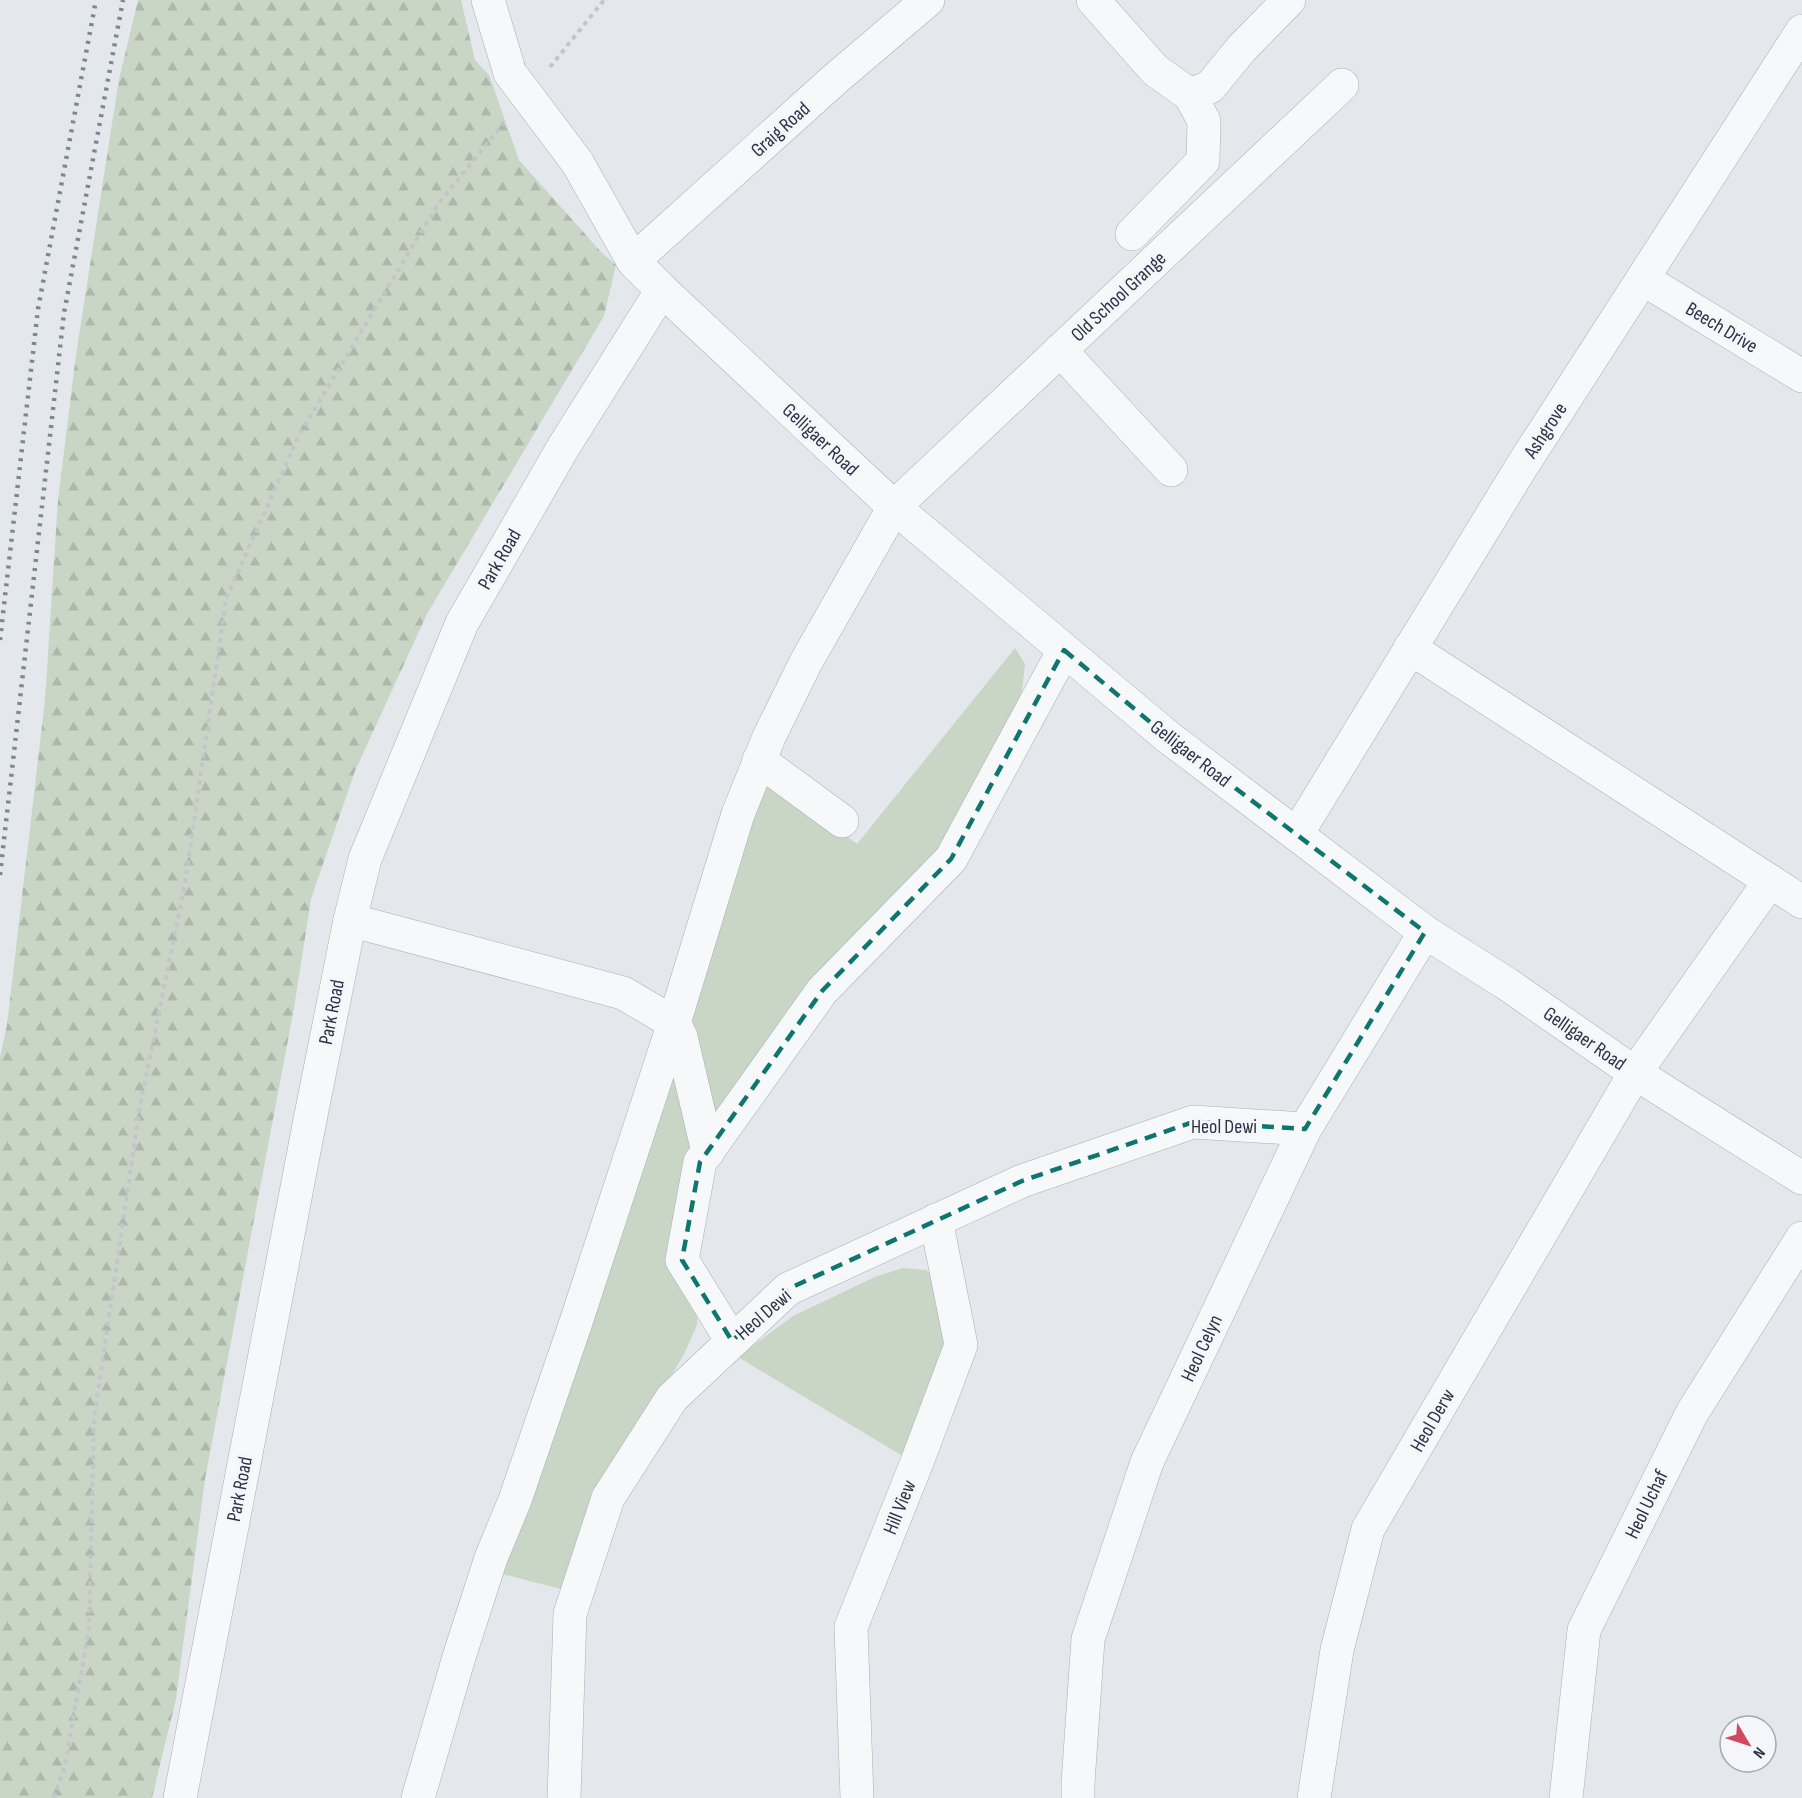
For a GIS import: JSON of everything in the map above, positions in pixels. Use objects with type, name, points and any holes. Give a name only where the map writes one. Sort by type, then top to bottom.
[{"type":"street","name":"Gelligaer Road","points":[[488,0],[510,73],[577,162],[633,261],[894,507],[1168,736],[1425,932],[1507,984],[1635,1073],[1802,1178]]},
{"type":"street","name":"Graig Road","points":[[633,261],[928,0]]},
{"type":"street","points":[[1093,0],[1155,70],[1190,95],[1204,122],[1203,161],[1132,234]]},
{"type":"street","points":[[1190,95],[1210,87],[1242,48],[1289,0]]},
{"type":"street","name":"Ashgrove","points":[[1297,834],[1522,466],[1802,31]]},
{"type":"street","name":"Old School Grange","points":[[418,1798],[459,1657],[491,1558],[515,1500],[575,1325],[674,1023],[738,814],[769,737],[806,663],[894,507],[1342,85]]},
{"type":"street","name":"Beech Drive","points":[[1643,279],[1802,376]]},
{"type":"street","name":"Park Road","points":[[180,1798],[309,1125],[350,920],[365,859],[462,623],[564,446],[662,290]]},
{"type":"street","points":[[1060,350],[1172,470]]},
{"type":"street","points":[[1410,648],[1802,902]]},
{"type":"street","points":[[732,1341],[682,1260],[700,1162],[822,991],[951,859],[1064,650]]},
{"type":"street","points":[[759,760],[842,821]]},
{"type":"street","name":"Heol Derw","points":[[1314,1798],[1337,1650],[1368,1529],[1635,1073],[1770,881]]},
{"type":"street","points":[[350,920],[624,993],[674,1023],[681,1037],[708,1152]]},
{"type":"street","name":"Heol Celyn","points":[[1078,1798],[1088,1639],[1147,1462],[1305,1129],[1425,932]]},
{"type":"street","name":"Heol Dewi","points":[[564,1798],[570,1614],[608,1498],[672,1398],[788,1289],[1022,1181],[1192,1122],[1305,1129]]},
{"type":"street","name":"Hill View","points":[[857,1798],[851,1627],[961,1345],[936,1220]]},
{"type":"street","name":"Heol Uchaf","points":[[1566,1798],[1584,1630],[1692,1413],[1802,1238]]},
{"type":"path","points":[[544,74],[604,0]]},
{"type":"path","points":[[54,1798],[65,1764],[89,1628],[94,1419],[140,1106],[184,884],[226,599],[299,435],[438,204],[506,121]]},
{"type":"highlighted area","points":[[1064,650],[1168,737],[1425,932],[1305,1129],[1193,1122],[1022,1181],[788,1289],[732,1341],[682,1260],[700,1162],[822,991],[951,859]]},
{"type":"green space","points":[[138,0],[461,0],[475,60],[489,75],[519,160],[602,253],[616,265],[604,316],[427,614],[355,771],[311,899],[294,1008],[205,1479],[176,1699],[152,1798],[0,1798],[0,1057],[7,1025],[45,700],[58,500],[76,355],[119,79]]},
{"type":"green space","points":[[1015,648],[1025,664],[1022,690],[1010,733],[971,808],[694,1159],[697,1325],[684,1354],[604,1490],[561,1589],[498,1573],[759,790],[776,783],[857,844]]},
{"type":"green space","points":[[903,1268],[926,1270],[944,1285],[953,1328],[911,1461],[738,1357],[793,1316],[877,1276]]},
{"type":"railway","points":[[0,640],[38,309],[96,0]]},
{"type":"railway","points":[[0,875],[64,313],[123,0]]}]
